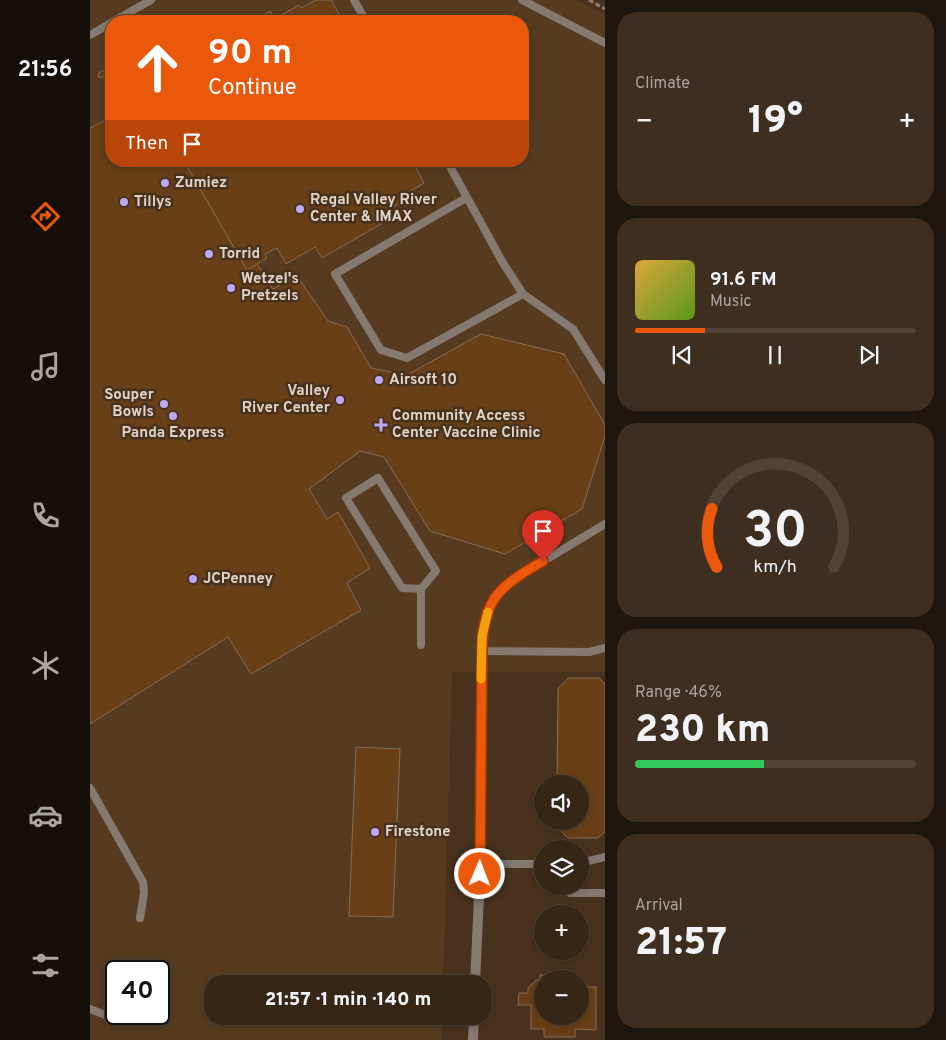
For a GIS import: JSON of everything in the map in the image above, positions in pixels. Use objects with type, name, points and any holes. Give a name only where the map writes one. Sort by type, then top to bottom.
[{"type":"street","points":[[475,975],[481,864],[482,652]]},
{"type":"street","points":[[472,1040],[473,1025]]},
{"type":"lane","points":[[125,15],[150,0]]},
{"type":"lane","points":[[354,0],[363,15]]},
{"type":"lane","points":[[522,0],[605,43]]},
{"type":"lane","points":[[90,35],[105,27]]},
{"type":"lane","points":[[450,167],[503,263],[523,294],[573,329],[605,380]]},
{"type":"lane","points":[[466,198],[335,274],[381,350],[408,358],[523,294]]},
{"type":"lane","points":[[421,589],[402,588],[346,498],[378,478],[436,571],[421,589],[421,645]]},
{"type":"lane","points":[[605,524],[508,582],[493,597],[484,620],[482,652],[589,652],[605,648]]},
{"type":"lane","points":[[90,788],[143,882],[144,893],[140,918]]},
{"type":"lane","points":[[589,861],[605,857]]},
{"type":"lane","points":[[481,864],[534,864]]},
{"type":"lane","points":[[589,893],[605,893]]},
{"type":"lane","points":[[90,1009],[105,1015]]},
{"type":"path","points":[[589,0],[605,9]]},
{"type":"shaded area","name":"Valley River Center","points":[[90,0],[576,0],[605,14],[605,672],[452,672],[443,975],[204,975],[204,1025],[442,1025],[441,1040],[90,1040]]},
{"type":"building","points":[[316,0],[331,0],[340,15],[282,15],[299,5],[301,8]]},
{"type":"building","points":[[270,11],[272,15],[263,15]]},
{"type":"building","points":[[105,70],[105,77],[98,77],[99,73]]},
{"type":"building","name":"Valley River Center","points":[[105,120],[105,167],[187,167],[247,270],[257,264],[273,289],[297,276],[328,321],[347,327],[371,368],[407,375],[481,334],[564,354],[605,425],[605,436],[582,509],[505,554],[430,531],[384,457],[360,451],[309,489],[327,519],[338,512],[370,568],[347,583],[361,610],[251,674],[228,637],[90,724],[90,128]]},
{"type":"building","name":"Regal Valley River Center & IMAX","points":[[187,167],[415,167],[424,183],[399,198],[402,202],[376,216],[381,224],[322,258],[315,247],[286,264],[277,248],[265,254],[267,258],[247,270]]},
{"type":"building","points":[[568,678],[599,678],[605,684],[605,832],[598,838],[568,838],[560,830],[589,830],[589,775],[557,775],[558,689]]},
{"type":"building","name":"Firestone","points":[[356,747],[400,749],[393,917],[349,916]]},
{"type":"building","points":[[534,982],[534,1025],[589,1025],[589,987],[596,987],[596,1030],[575,1029],[575,1037],[544,1037],[544,1029],[531,1029],[531,1005],[518,1005],[519,993],[528,993],[528,988]]},
{"type":"slow traffic","points":[[481,679],[482,636],[484,620],[488,612]]},
{"type":"place","name":"Zumiez","points":[[165,183]]},
{"type":"place","name":"Tillys","points":[[124,202]]},
{"type":"place","name":"Regal Valley River Center & IMAX","points":[[300,209]]},
{"type":"place","name":"Torrid","points":[[209,254]]},
{"type":"place","name":"Wetzel's Pretzels","points":[[231,288]]},
{"type":"place","name":"Airsoft 10","points":[[379,380]]},
{"type":"place","name":"Valley River Center","points":[[340,400]]},
{"type":"place","name":"Souper Bowls","points":[[164,404]]},
{"type":"place","name":"Panda Express","points":[[173,416]]},
{"type":"place","name":"Community Access Center Vaccine Clinic","points":[[381,425]]},
{"type":"place","name":"JCPenney","points":[[193,579]]},
{"type":"place","name":"Firestone","points":[[375,832]]},
{"type":"route","points":[[480,874],[482,636],[484,620],[493,597],[508,582],[543,561]]}]
